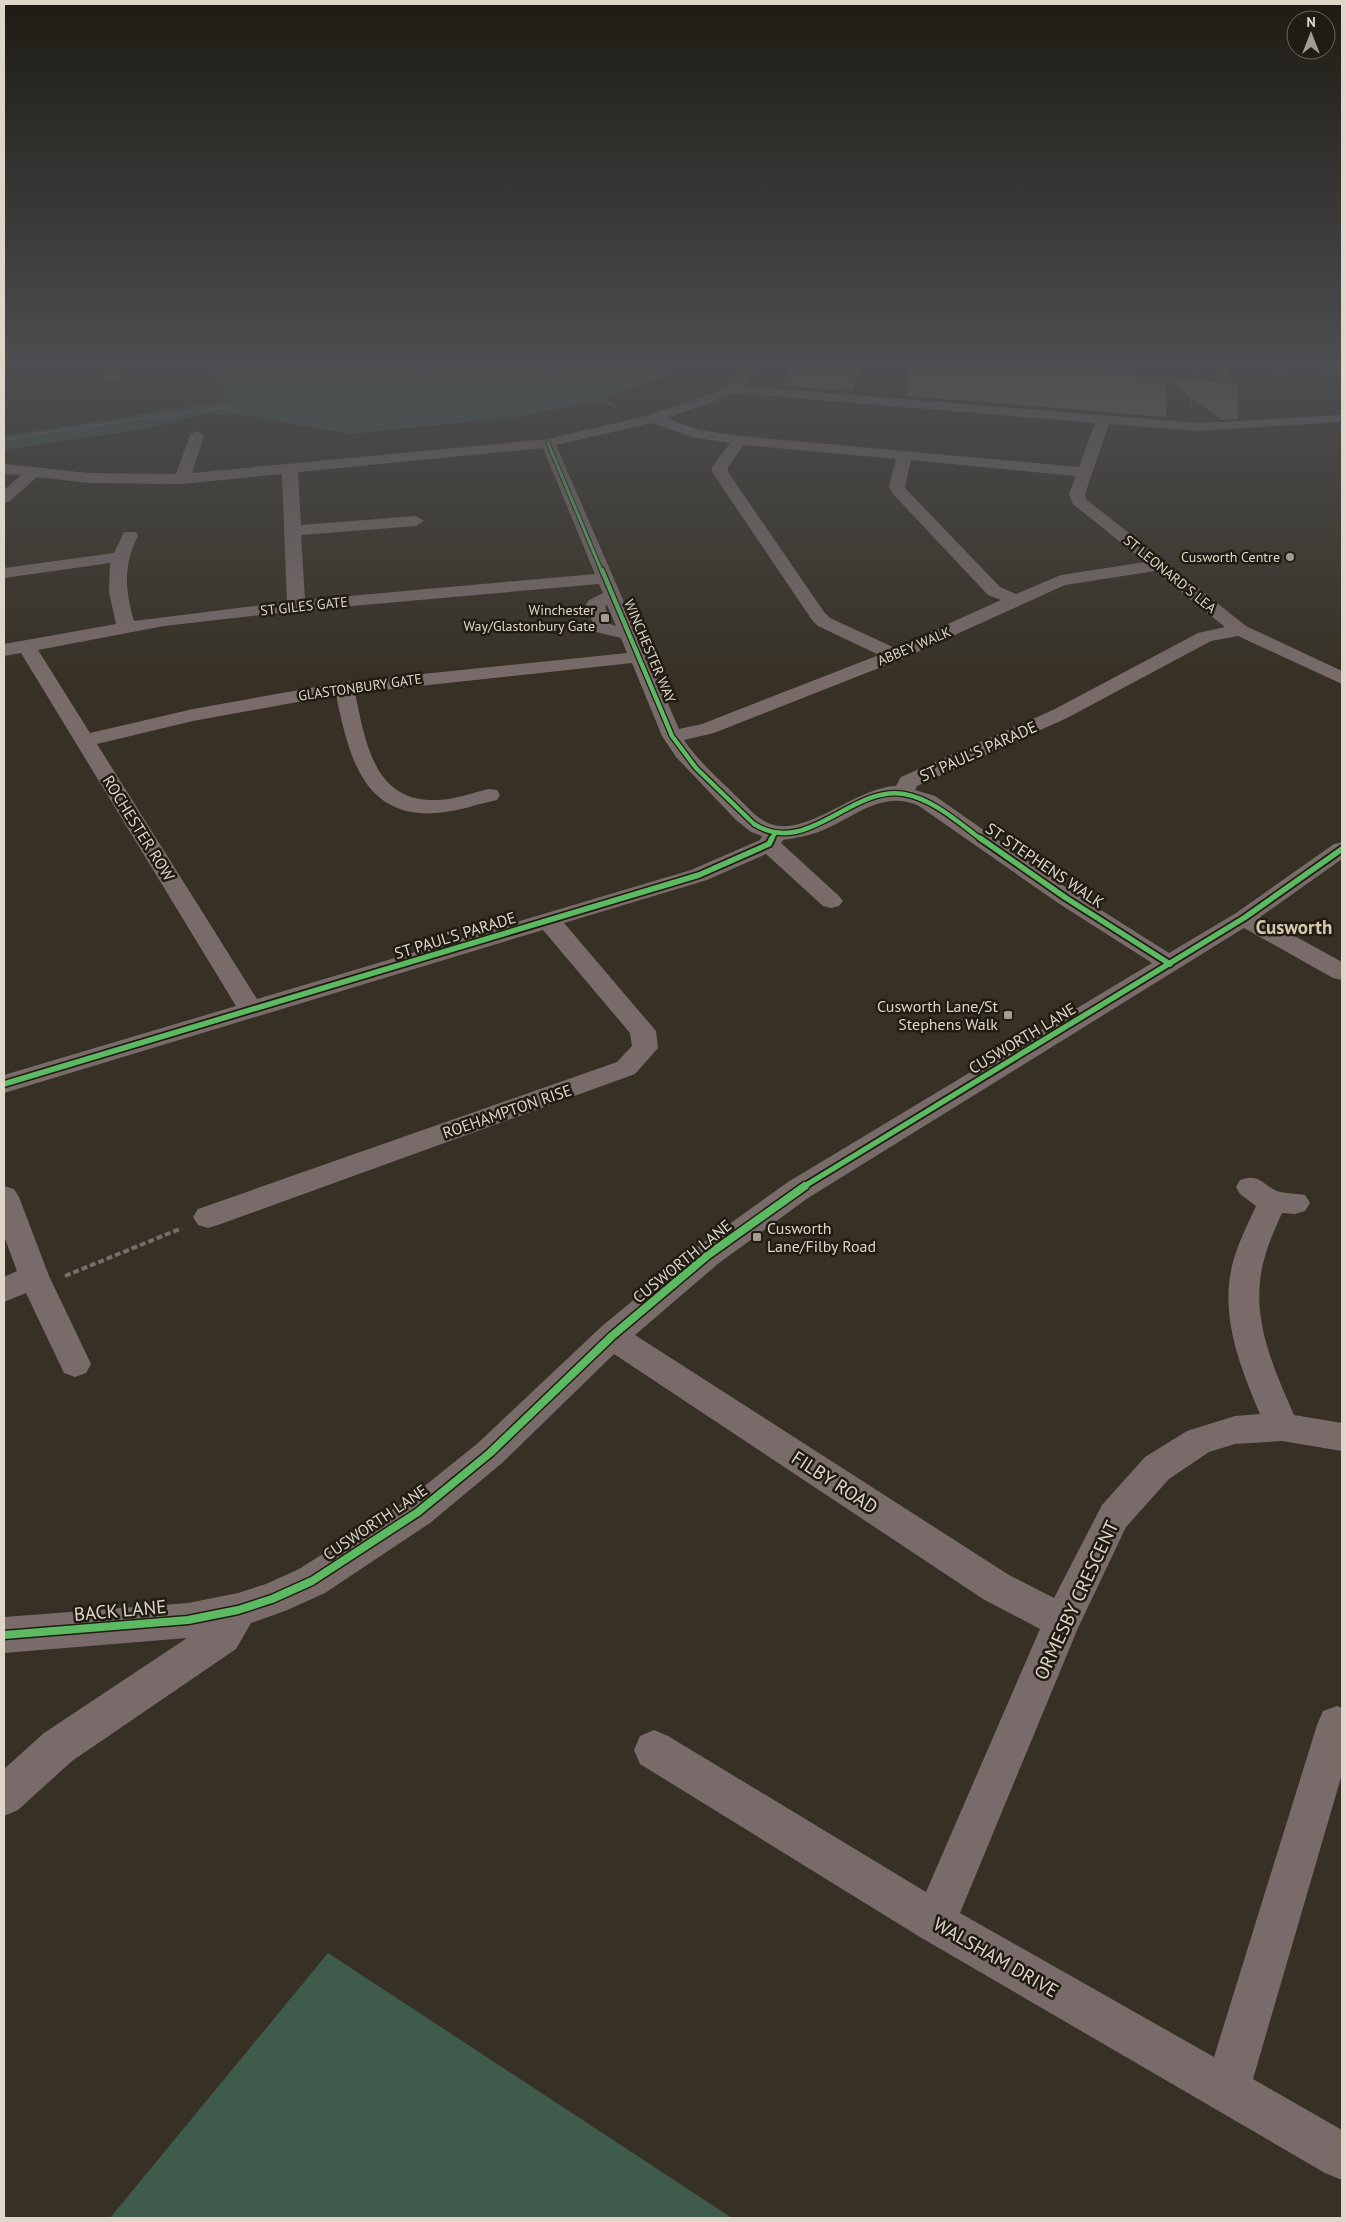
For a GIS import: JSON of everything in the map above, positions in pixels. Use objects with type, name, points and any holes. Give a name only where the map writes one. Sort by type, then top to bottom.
[{"type":"street","points":[[182,479],[186,468]]},
{"type":"street","points":[[4,469],[99,478],[182,479],[312,468]]},
{"type":"street","name":"WINCHESTER WAY","points":[[559,468],[672,736],[685,758],[752,823],[772,839],[831,902]]},
{"type":"street","points":[[720,468],[720,472],[818,616],[824,622],[895,655]]},
{"type":"street","points":[[902,468],[897,486],[899,491],[994,591],[1018,601]]},
{"type":"street","points":[[1037,468],[1085,472]]},
{"type":"street","name":"ST LEONARD'S LEA","points":[[1086,468],[1076,494],[1079,501],[1240,630],[1342,678]]},
{"type":"street","points":[[290,470],[296,606]]},
{"type":"street","points":[[4,498],[33,473]]},
{"type":"street","points":[[292,531],[421,520]]},
{"type":"street","points":[[126,626],[116,590],[119,557],[130,536]]},
{"type":"street","points":[[4,573],[119,557]]},
{"type":"street","name":"ABBEY WALK","points":[[672,736],[707,729],[895,655],[1061,580],[1158,565]]},
{"type":"street","name":"ST GILES GATE","points":[[4,650],[126,626],[296,606],[610,586]]},
{"type":"street","name":"ST PAUL'S PARADE","points":[[4,1084],[252,1011],[699,875],[772,839],[806,828],[882,795],[903,793],[909,782],[1060,714],[1205,637],[1240,630]]},
{"type":"street","name":"ROCHESTER ROW","points":[[26,646],[252,1011]]},
{"type":"street","name":"GLASTONBURY GATE","points":[[84,741],[202,713],[344,688],[639,657]]},
{"type":"street","points":[[344,688],[359,749],[367,771],[382,791],[400,802],[419,807],[445,806],[494,793]]},
{"type":"street","name":"ST STEPHENS WALK","points":[[903,793],[928,801],[1066,898],[1170,964]]},
{"type":"street","points":[[1342,850],[1244,918],[1342,972]]},
{"type":"street","name":"CUSWORTH LANE","points":[[238,1610],[272,1599],[312,1581],[418,1512],[490,1452],[612,1336],[708,1254],[798,1190],[1244,918]]},
{"type":"street","name":"ROEHAMPTON RISE","points":[[208,1217],[626,1068],[645,1048],[643,1031],[549,921]]},
{"type":"street","points":[[4,1197],[36,1282],[75,1364]]},
{"type":"street","points":[[1272,1197],[1248,1263],[1246,1318],[1253,1356],[1282,1427]]},
{"type":"street","points":[[4,1290],[36,1282]]},
{"type":"street","name":"FILBY ROAD","points":[[612,1336],[996,1587],[1062,1621]]},
{"type":"street","name":"ORMESBY CRESCENT","points":[[935,1922],[1062,1621],[1114,1516],[1157,1468],[1199,1441],[1235,1430],[1282,1427],[1342,1437]]},
{"type":"street","points":[[4,1796],[58,1747],[168,1671],[223,1636],[238,1610]]},
{"type":"street","name":"BACK LANE","points":[[4,1635],[188,1620],[238,1610]]},
{"type":"street","points":[[1227,2090],[1337,1725]]},
{"type":"street","name":"WALSHAM DRIVE","points":[[654,1750],[935,1922],[1342,2156]]},
{"type":"path","points":[[36,1282],[208,1217]]},
{"type":"green space","points":[[328,1953],[732,2218],[110,2218]]},
{"type":"cycle path","points":[[558,468],[672,736],[696,768],[748,820],[765,830],[781,833],[797,832],[876,796],[896,793],[927,801],[1066,898],[1170,964]]},
{"type":"cycle path","points":[[4,1084],[699,875],[769,844],[775,833]]},
{"type":"cycle path","points":[[4,1635],[188,1620],[238,1610],[272,1599],[312,1581],[418,1512],[490,1453],[612,1336],[708,1255],[798,1190],[1244,918],[1342,849]]},
{"type":"place","name":"Cusworth Centre","points":[[1290,557]]},
{"type":"place","name":"Winchester Way/Glastonbury Gate","points":[[605,618]]},
{"type":"place","name":"Cusworth Lane/St Stephens Walk","points":[[1008,1015]]},
{"type":"place","name":"Cusworth Lane/Filby Road","points":[[757,1237]]},
{"type":"district","name":"Cusworth","points":[[1294,927]]}]
